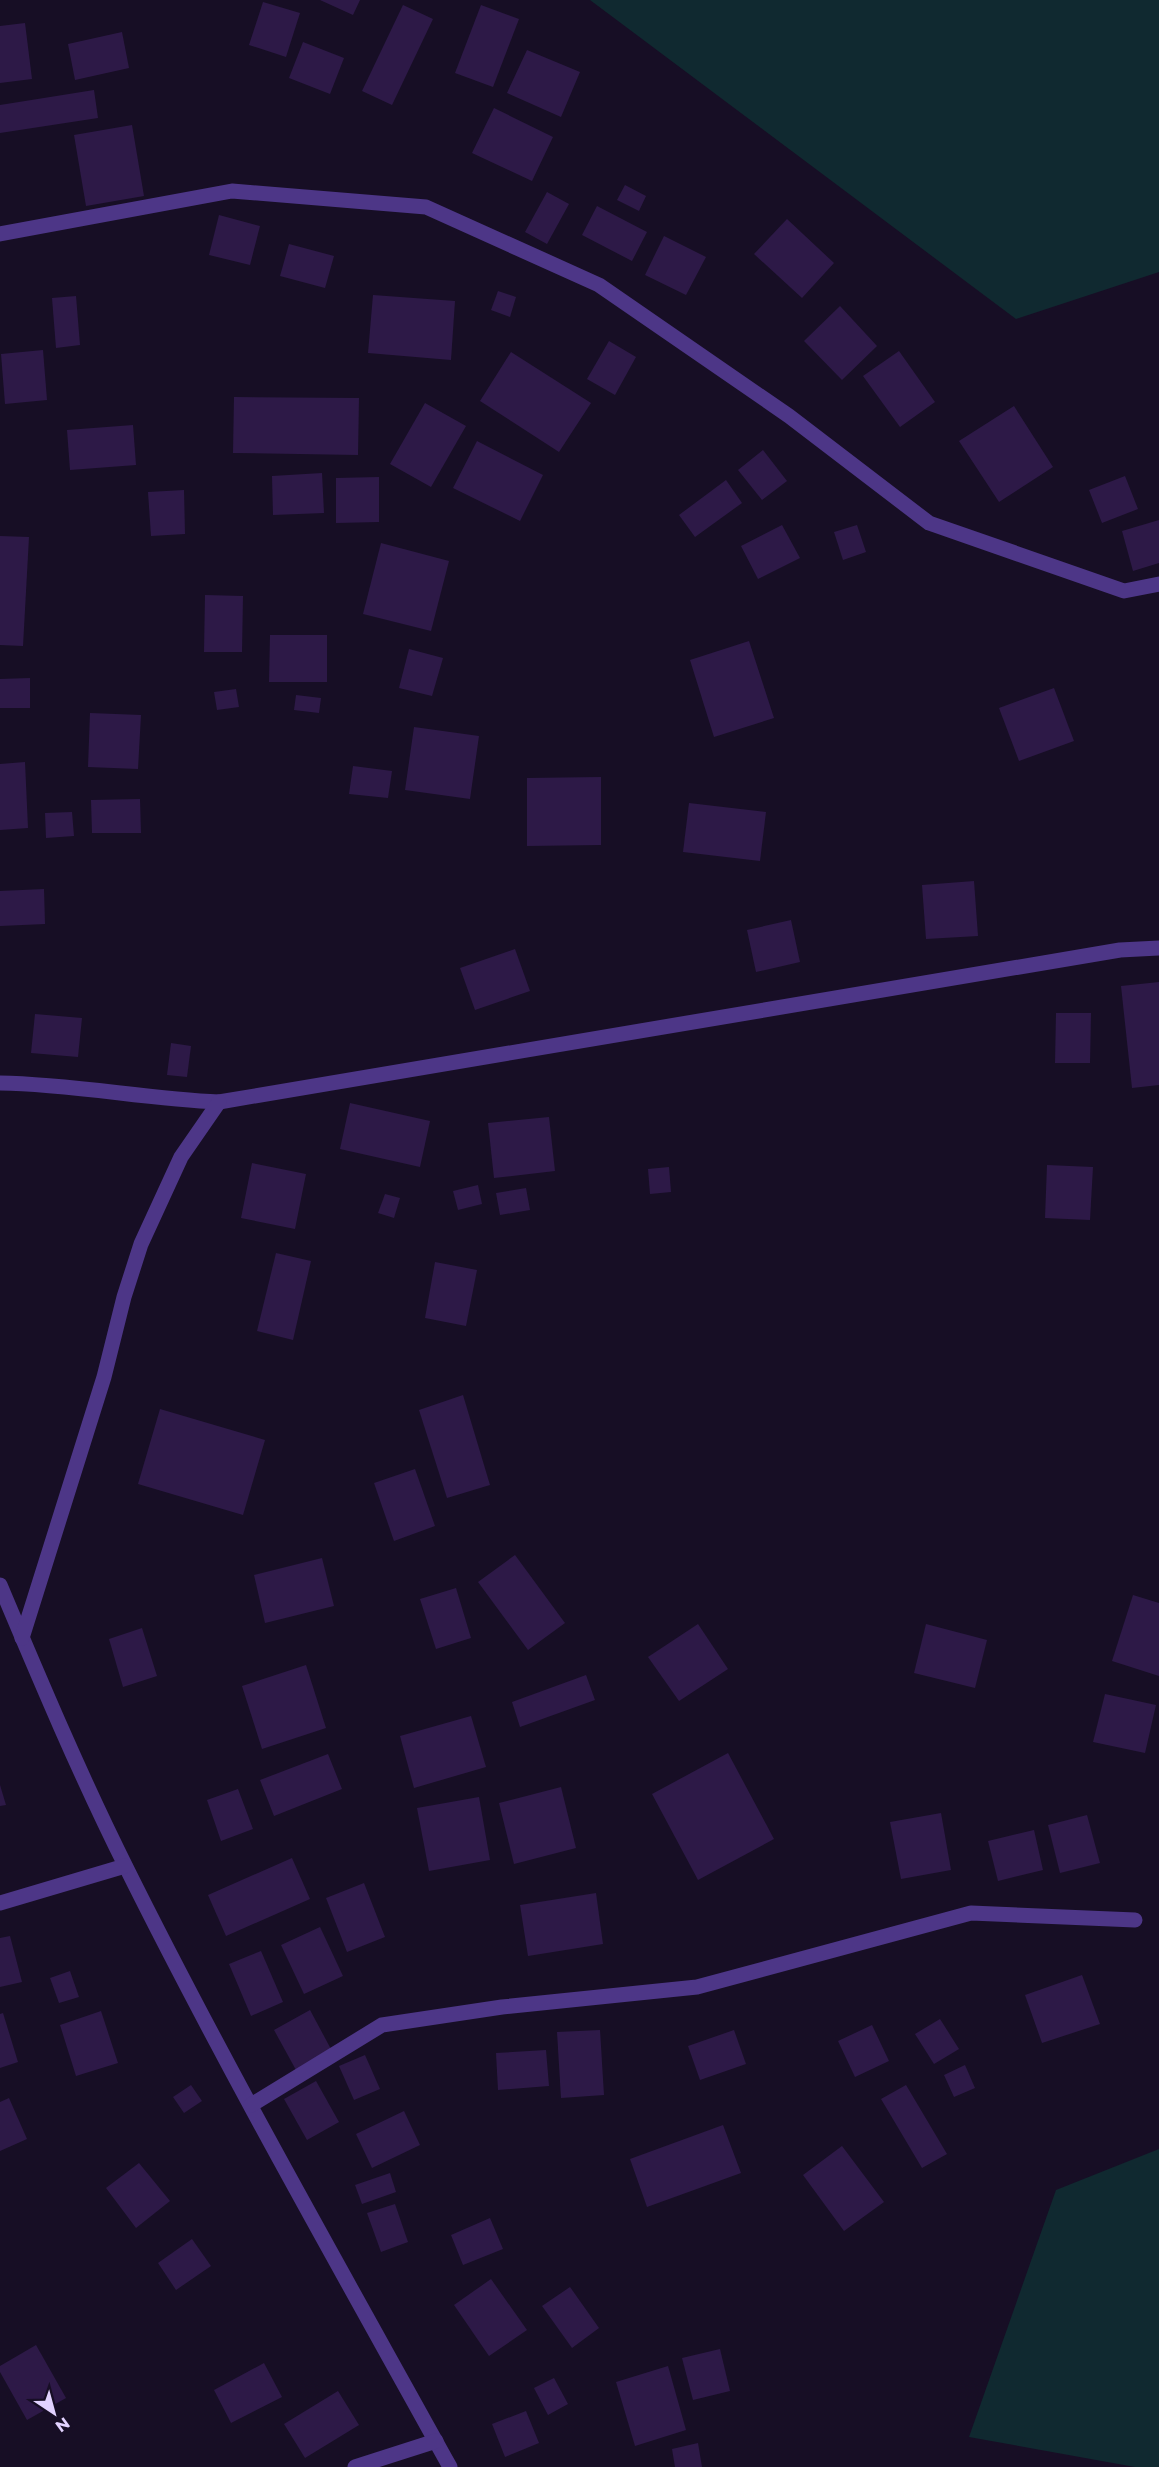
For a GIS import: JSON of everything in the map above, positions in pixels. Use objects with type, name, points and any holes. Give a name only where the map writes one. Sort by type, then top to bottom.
[{"type":"street","points":[[0,234],[232,191],[426,207],[599,285],[789,416],[929,523],[1124,591],[1159,584]]},
{"type":"street","points":[[0,1083],[124,1092],[175,1101],[219,1102],[1120,950],[1159,948]]},
{"type":"street","points":[[22,1638],[104,1377],[123,1297],[141,1244],[181,1157],[219,1102]]},
{"type":"street","points":[[0,1586],[4,1604],[22,1638],[125,1866],[251,2105],[450,2467]]},
{"type":"street","points":[[0,1903],[125,1866]]},
{"type":"street","points":[[251,2105],[382,2025],[502,2007],[697,1987],[971,1913],[1135,1920]]},
{"type":"street","points":[[355,2467],[436,2441]]},
{"type":"shaded area","points":[[590,0],[1159,0],[1159,272],[1016,319]]},
{"type":"shaded area","points":[[1159,2149],[1159,2467],[1135,2467],[969,2437],[1056,2190]]},
{"type":"building","points":[[320,0],[360,0],[353,15]]},
{"type":"building","points":[[263,2],[300,13],[286,57],[249,45]]},
{"type":"building","points":[[403,5],[433,19],[392,105],[362,91]]},
{"type":"building","points":[[481,5],[519,19],[493,87],[455,73]]},
{"type":"building","points":[[25,23],[32,79],[0,83],[0,26]]},
{"type":"building","points":[[122,32],[129,68],[75,80],[68,44]]},
{"type":"building","points":[[303,42],[344,58],[330,94],[289,78]]},
{"type":"building","points":[[527,50],[580,72],[561,117],[507,93]]},
{"type":"building","points":[[94,90],[98,118],[0,133],[0,105]]},
{"type":"building","points":[[494,108],[553,137],[532,181],[472,153]]},
{"type":"building","points":[[132,125],[144,196],[86,206],[74,135]]},
{"type":"building","points":[[625,185],[646,196],[639,211],[617,200]]},
{"type":"building","points":[[547,192],[569,204],[547,244],[525,232]]},
{"type":"building","points":[[597,206],[647,232],[632,261],[582,235]]},
{"type":"building","points":[[219,215],[260,226],[250,265],[209,255]]},
{"type":"building","points":[[787,219],[834,263],[802,298],[754,254]]},
{"type":"building","points":[[664,236],[706,257],[686,295],[645,275]]},
{"type":"building","points":[[289,244],[334,256],[325,288],[280,276]]},
{"type":"building","points":[[498,291],[516,297],[510,317],[491,310]]},
{"type":"building","points":[[373,295],[455,301],[451,360],[368,353]]},
{"type":"building","points":[[76,296],[80,345],[56,348],[52,298]]},
{"type":"building","points":[[840,306],[877,346],[842,380],[804,341]]},
{"type":"building","points":[[609,341],[636,357],[615,395],[587,379]]},
{"type":"building","points":[[43,350],[47,400],[5,404],[1,354]]},
{"type":"building","points":[[899,351],[935,402],[900,427],[863,376]]},
{"type":"building","points":[[511,352],[591,403],[559,452],[480,401]]},
{"type":"building","points":[[234,397],[359,398],[358,455],[233,453]]},
{"type":"building","points":[[425,403],[466,426],[431,487],[390,464]]},
{"type":"building","points":[[1014,406],[1053,467],[999,502],[959,441]]},
{"type":"building","points":[[133,425],[136,465],[70,470],[67,430]]},
{"type":"building","points":[[477,441],[543,475],[520,521],[453,488]]},
{"type":"building","points":[[763,450],[787,481],[762,500],[738,470]]},
{"type":"building","points":[[322,473],[324,513],[273,515],[272,476]]},
{"type":"building","points":[[1125,476],[1138,509],[1102,523],[1089,490]]},
{"type":"building","points":[[379,477],[379,522],[336,523],[336,478]]},
{"type":"building","points":[[726,480],[742,503],[695,537],[679,515]]},
{"type":"building","points":[[184,490],[185,534],[151,536],[148,492]]},
{"type":"building","points":[[1159,520],[1159,563],[1133,571],[1122,531]]},
{"type":"building","points":[[782,525],[800,558],[758,579],[741,546]]},
{"type":"building","points":[[857,525],[866,552],[843,560],[834,532]]},
{"type":"building","points":[[0,536],[29,537],[23,646],[0,645]]},
{"type":"building","points":[[381,543],[449,561],[431,631],[363,614]]},
{"type":"building","points":[[205,595],[243,596],[242,652],[204,652]]},
{"type":"building","points":[[270,635],[327,635],[327,682],[269,682]]},
{"type":"building","points":[[749,641],[774,718],[714,737],[690,660]]},
{"type":"building","points":[[409,649],[443,658],[432,696],[399,688]]},
{"type":"building","points":[[30,678],[30,708],[0,708],[0,679]]},
{"type":"building","points":[[1054,688],[1074,741],[1019,761],[999,708]]},
{"type":"building","points":[[236,689],[239,707],[217,710],[214,692]]},
{"type":"building","points":[[296,695],[321,698],[319,713],[294,710]]},
{"type":"building","points":[[90,713],[141,715],[138,769],[88,767]]},
{"type":"building","points":[[414,727],[479,736],[470,799],[405,790]]},
{"type":"building","points":[[25,762],[28,828],[0,830],[0,764]]},
{"type":"building","points":[[353,766],[392,771],[388,798],[349,794]]},
{"type":"building","points":[[601,777],[601,845],[527,846],[527,778]]},
{"type":"building","points":[[140,799],[141,833],[92,833],[91,800]]},
{"type":"building","points":[[689,803],[766,812],[760,861],[683,852]]},
{"type":"building","points":[[72,812],[74,836],[46,838],[45,813]]},
{"type":"building","points":[[974,881],[978,936],[926,939],[922,885]]},
{"type":"building","points":[[44,889],[45,924],[0,926],[0,891]]},
{"type":"building","points":[[791,920],[800,962],[756,972],[747,930]]},
{"type":"building","points":[[515,949],[530,991],[475,1010],[460,968]]},
{"type":"building","points":[[1159,982],[1159,1085],[1132,1088],[1121,986]]},
{"type":"building","points":[[1056,1013],[1091,1013],[1090,1063],[1055,1063]]},
{"type":"building","points":[[35,1014],[82,1018],[78,1057],[31,1053]]},
{"type":"building","points":[[171,1043],[191,1046],[187,1077],[167,1075]]},
{"type":"building","points":[[350,1103],[430,1121],[420,1167],[340,1149]]},
{"type":"building","points":[[549,1117],[555,1171],[494,1178],[488,1123]]},
{"type":"building","points":[[252,1163],[306,1174],[295,1229],[241,1218]]},
{"type":"building","points":[[1047,1165],[1093,1167],[1090,1220],[1045,1218]]},
{"type":"building","points":[[669,1167],[671,1192],[650,1194],[648,1169]]},
{"type":"building","points":[[478,1185],[482,1204],[458,1210],[453,1191]]},
{"type":"building","points":[[526,1188],[530,1210],[500,1215],[496,1193]]},
{"type":"building","points":[[385,1194],[400,1198],[394,1218],[378,1213]]},
{"type":"building","points":[[276,1253],[311,1261],[293,1340],[257,1331]]},
{"type":"building","points":[[435,1262],[477,1270],[466,1326],[425,1318]]},
{"type":"building","points":[[463,1395],[490,1485],[447,1498],[419,1410]]},
{"type":"building","points":[[160,1409],[265,1440],[243,1515],[138,1484]]},
{"type":"building","points":[[415,1469],[435,1526],[394,1541],[374,1483]]},
{"type":"building","points":[[515,1555],[565,1623],[528,1650],[478,1582]]},
{"type":"building","points":[[322,1558],[334,1606],[265,1623],[254,1575]]},
{"type":"building","points":[[456,1588],[471,1638],[436,1649],[420,1599]]},
{"type":"building","points":[[1133,1595],[1159,1603],[1159,1676],[1112,1661]]},
{"type":"building","points":[[698,1624],[728,1669],[679,1701],[648,1657]]},
{"type":"building","points":[[926,1624],[987,1640],[975,1688],[914,1673]]},
{"type":"building","points":[[142,1628],[157,1676],[123,1687],[109,1639]]},
{"type":"building","points":[[306,1665],[326,1728],[262,1749],[242,1686]]},
{"type":"building","points":[[586,1675],[595,1700],[520,1727],[512,1702]]},
{"type":"building","points":[[1105,1694],[1156,1705],[1145,1753],[1093,1742]]},
{"type":"building","points":[[471,1716],[486,1767],[414,1788],[400,1736]]},
{"type":"building","points":[[728,1753],[774,1839],[698,1880],[652,1794]]},
{"type":"building","points":[[328,1754],[342,1789],[274,1816],[260,1780]]},
{"type":"building","points":[[0,1785],[6,1805],[0,1806]]},
{"type":"building","points":[[561,1787],[576,1848],[514,1864],[499,1803]]},
{"type":"building","points":[[238,1789],[253,1829],[221,1841],[207,1800]]},
{"type":"building","points":[[479,1797],[490,1860],[429,1871],[417,1808]]},
{"type":"building","points":[[941,1813],[951,1870],[901,1879],[890,1822]]},
{"type":"building","points":[[1087,1815],[1100,1863],[1060,1873],[1048,1825]]},
{"type":"building","points":[[1034,1830],[1043,1870],[998,1881],[988,1841]]},
{"type":"building","points":[[292,1858],[310,1899],[226,1936],[208,1895]]},
{"type":"building","points":[[364,1883],[385,1937],[347,1952],[326,1898]]},
{"type":"building","points":[[596,1893],[603,1944],[528,1956],[520,1905]]},
{"type":"building","points":[[320,1927],[343,1976],[304,1994],[281,1945]]},
{"type":"building","points":[[10,1936],[22,1982],[0,1987],[0,1938]]},
{"type":"building","points":[[261,1951],[283,2002],[251,2016],[229,1964]]},
{"type":"building","points":[[70,1971],[79,1997],[59,2003],[50,1978]]},
{"type":"building","points":[[1082,1975],[1100,2024],[1042,2043],[1025,1995]]},
{"type":"building","points":[[310,2010],[332,2051],[296,2070],[274,2030]]},
{"type":"building","points":[[101,2011],[118,2063],[76,2076],[60,2025]]},
{"type":"building","points":[[3,2013],[18,2062],[0,2068],[0,2014]]},
{"type":"building","points":[[940,2019],[959,2049],[934,2064],[915,2034]]},
{"type":"building","points":[[872,2025],[889,2061],[855,2077],[838,2041]]},
{"type":"building","points":[[600,2030],[604,2095],[561,2098],[557,2032]]},
{"type":"building","points":[[734,2030],[746,2064],[700,2080],[688,2046]]},
{"type":"building","points":[[546,2050],[549,2086],[498,2090],[496,2053]]},
{"type":"building","points":[[365,2055],[380,2089],[354,2100],[339,2066]]},
{"type":"building","points":[[965,2065],[975,2088],[954,2097],[944,2075]]},
{"type":"building","points":[[316,2081],[339,2122],[307,2140],[284,2099]]},
{"type":"building","points":[[191,2085],[202,2101],[184,2113],[173,2097]]},
{"type":"building","points":[[906,2085],[947,2154],[922,2168],[881,2099]]},
{"type":"building","points":[[9,2098],[27,2139],[0,2151],[0,2102]]},
{"type":"building","points":[[404,2111],[420,2145],[372,2168],[356,2134]]},
{"type":"building","points":[[723,2125],[741,2173],[647,2207],[630,2159]]},
{"type":"building","points":[[842,2146],[884,2202],[844,2231],[803,2175]]},
{"type":"building","points":[[139,2163],[170,2201],[136,2228],[106,2188]]},
{"type":"building","points":[[390,2173],[396,2192],[362,2204],[355,2185]]},
{"type":"building","points":[[395,2204],[408,2242],[381,2252],[367,2213]]},
{"type":"building","points":[[490,2218],[503,2249],[463,2265],[451,2235]]},
{"type":"building","points":[[192,2239],[211,2266],[176,2290],[158,2263]]},
{"type":"building","points":[[491,2279],[527,2330],[489,2356],[454,2305]]},
{"type":"building","points":[[570,2287],[599,2328],[572,2348],[542,2306]]},
{"type":"building","points":[[36,2345],[66,2398],[27,2420],[0,2372],[0,2366]]},
{"type":"building","points":[[720,2349],[730,2391],[693,2400],[682,2358]]},
{"type":"building","points":[[264,2363],[282,2397],[231,2423],[214,2390]]},
{"type":"building","points":[[668,2366],[686,2430],[635,2446],[616,2382]]},
{"type":"building","points":[[554,2378],[568,2404],[548,2415],[534,2388]]},
{"type":"building","points":[[338,2391],[359,2425],[305,2458],[284,2424]]},
{"type":"building","points":[[526,2411],[539,2443],[505,2457],[492,2424]]},
{"type":"building","points":[[698,2443],[702,2467],[675,2467],[672,2449]]}]
